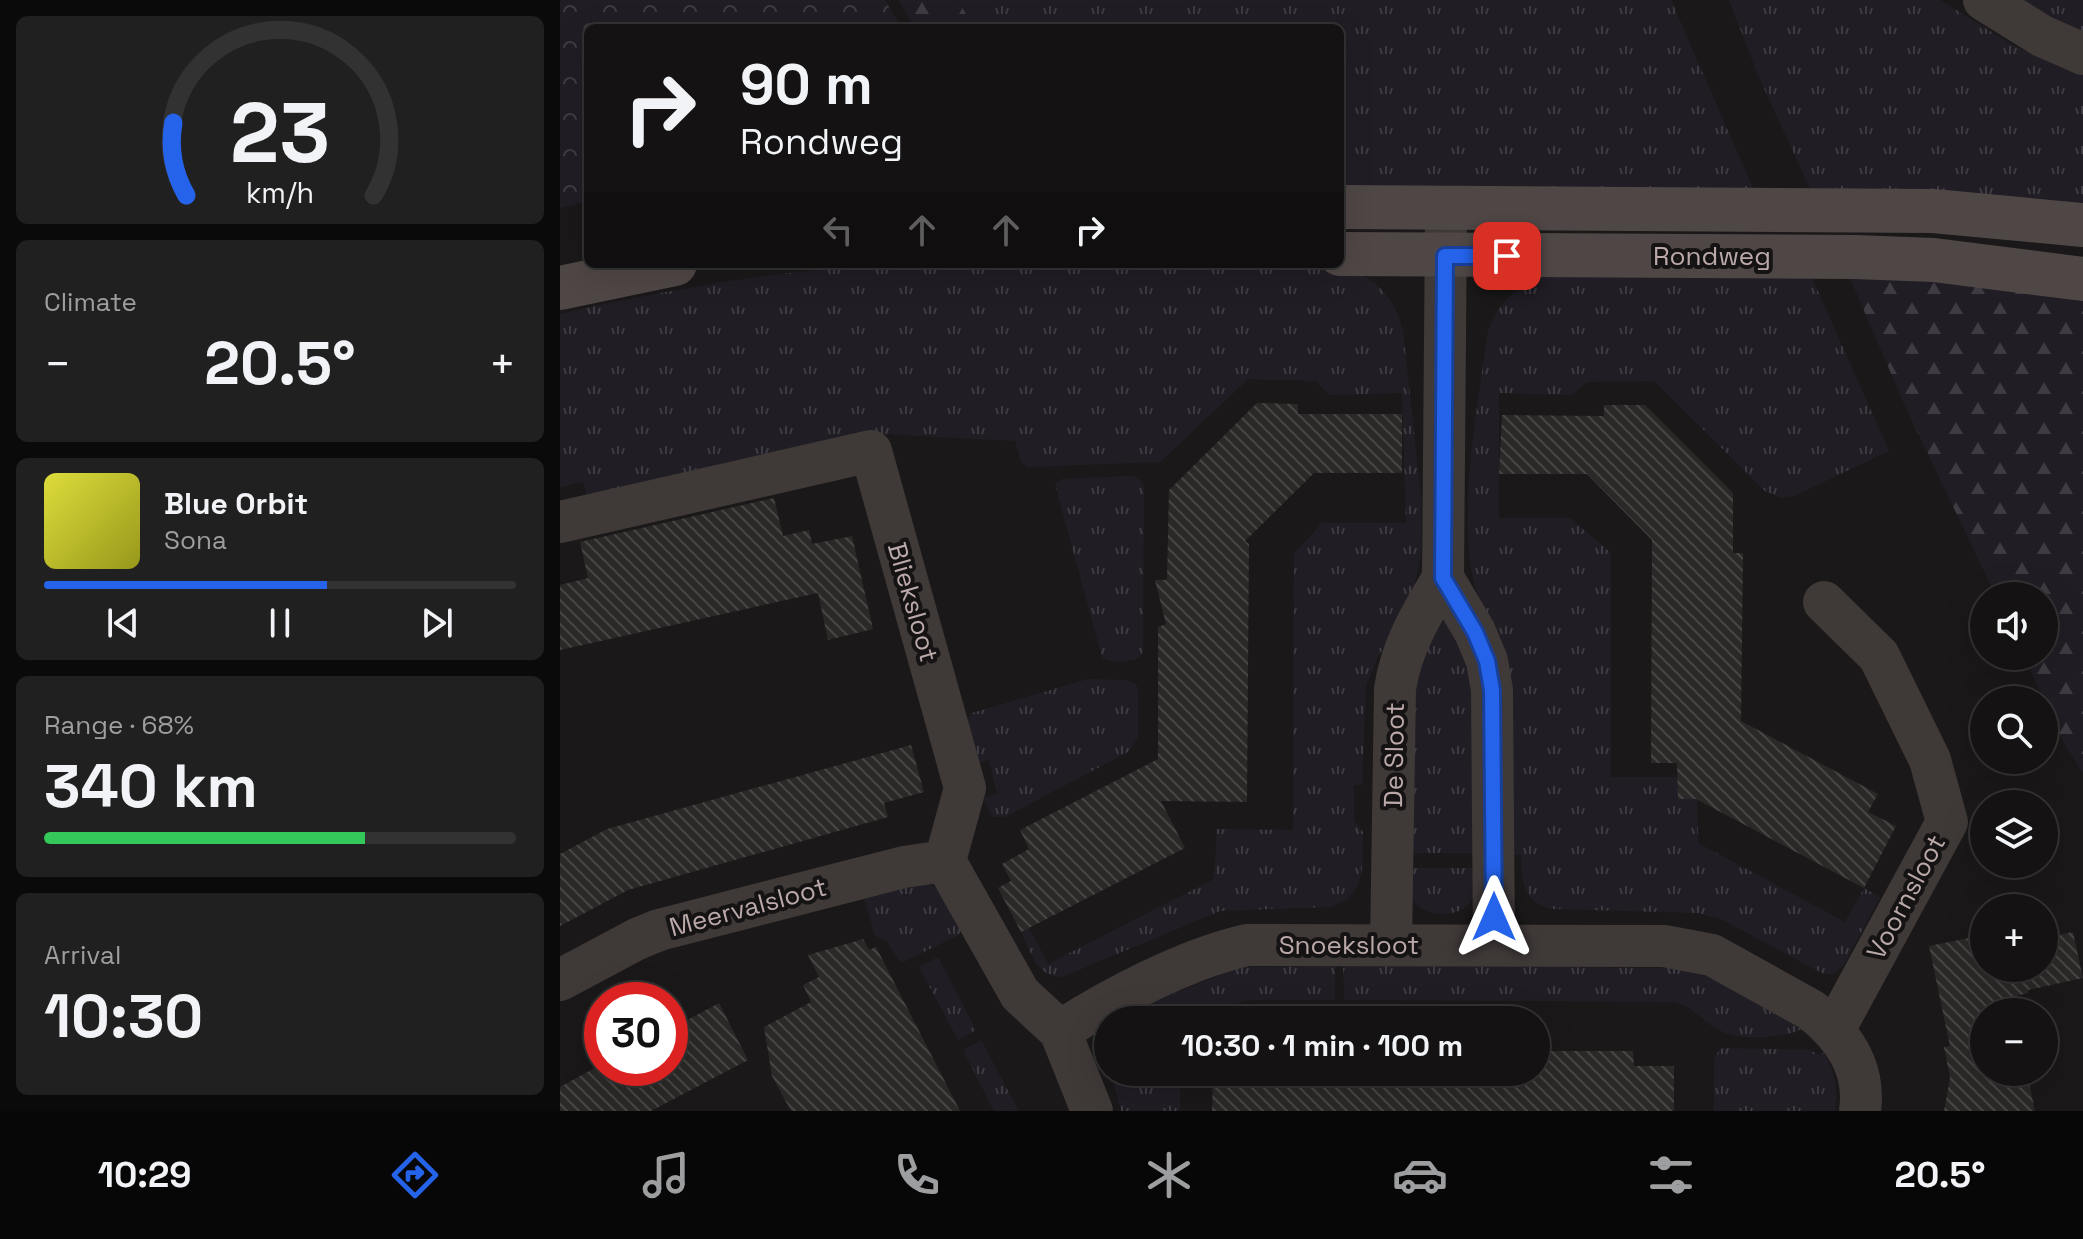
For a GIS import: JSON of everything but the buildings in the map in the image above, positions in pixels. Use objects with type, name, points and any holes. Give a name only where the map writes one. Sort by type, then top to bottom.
[{"type":"main road","name":"Rondweg","points":[[1344,207],[1933,211],[2083,225]]},
{"type":"main road","name":"Rondweg","points":[[1344,254],[1855,257],[1947,261],[2083,279]]},
{"type":"main road","points":[[560,288],[656,268]]},
{"type":"street","points":[[1984,0],[2042,36],[2083,54]]},
{"type":"street","name":"De Sloot","points":[[1391,945],[1395,689],[1406,645],[1443,578],[1446,207]]},
{"type":"street","name":"Blieksloot","points":[[560,522],[871,451],[965,788],[945,861]]},
{"type":"street","points":[[1443,578],[1475,632],[1487,661],[1492,690],[1494,945]]},
{"type":"street","name":"Voornsloot","points":[[1824,602],[1879,656],[1930,760],[1947,822],[1834,1030]]},
{"type":"street","points":[[945,861],[1020,994],[1060,1031],[1092,1111]]},
{"type":"street","name":"Meervalsloot","points":[[560,980],[659,930],[904,867],[945,861]]},
{"type":"street","name":"Snoeksloot","points":[[1060,1031],[1108,1001],[1228,949],[1247,945],[1664,946],[1712,955],[1811,1010],[1844,1042],[1860,1074],[1860,1111]]},
{"type":"green space","points":[[560,0],[885,0],[900,24],[584,24],[584,202],[560,208]]},
{"type":"green space","points":[[899,0],[958,0],[972,24],[913,24]]},
{"type":"green space","points":[[958,0],[1671,0],[1756,195],[1344,192],[1344,24],[972,24]]},
{"type":"green space","points":[[1729,0],[1940,0],[2011,44],[2083,75],[2083,207],[1813,195],[1758,75]]},
{"type":"green space","points":[[2008,0],[2083,0],[2083,33]]},
{"type":"green space","points":[[1345,267],[1375,283],[1389,298],[1403,330],[1421,497],[1421,552],[1413,594],[1376,661],[1366,686],[1362,785],[1354,785],[1354,821],[1363,832],[1362,867],[1357,887],[1351,895],[1330,907],[1220,911],[1062,977],[1053,976],[1040,968],[1021,931],[1029,928],[1048,964],[1214,879],[1217,829],[1293,830],[1294,554],[1322,523],[1406,523],[1402,393],[1329,395],[1316,381],[1248,379],[1160,462],[1028,467],[1021,462],[1015,441],[885,434],[588,499],[583,482],[560,487],[560,314],[733,281],[820,270]]},
{"type":"green space","points":[[1808,269],[1889,451],[1794,496],[1781,498],[1765,491],[1654,381],[1587,382],[1571,395],[1499,393],[1499,518],[1570,518],[1611,553],[1611,777],[1678,777],[1678,799],[1697,799],[1698,843],[1845,922],[1864,888],[1880,897],[1843,966],[1832,974],[1824,974],[1721,919],[1698,913],[1552,909],[1529,896],[1523,882],[1521,855],[1504,854],[1481,604],[1468,543],[1470,470],[1488,332],[1502,304],[1516,291],[1544,277]]},
{"type":"green space","points":[[1847,271],[2083,300],[2083,773],[2058,730],[2058,686],[2038,686],[2030,670],[2058,670],[2058,582],[1989,582],[1905,406]]},
{"type":"green space","points":[[1133,476],[1144,487],[1143,651],[1139,658],[1115,661],[1102,657],[1055,484],[1062,479]]},
{"type":"green space","points":[[1439,622],[1448,622],[1476,672],[1477,853],[1406,853],[1408,688]]},
{"type":"green space","points":[[1088,679],[1127,680],[1136,684],[1138,738],[1128,752],[1005,817],[993,817],[983,798],[997,794],[989,760],[974,764],[965,723],[972,713]]},
{"type":"green space","points":[[1406,868],[1478,868],[1476,890],[1470,902],[1455,912],[1426,911],[1410,896]]},
{"type":"green space","points":[[928,883],[936,888],[961,931],[959,935],[901,963],[886,940],[875,936],[864,897]]},
{"type":"green space","points":[[938,957],[976,1030],[958,1040],[919,967]]},
{"type":"green space","points":[[1335,966],[1335,1000],[1258,1000],[1232,1006],[1142,1006],[1240,967]]},
{"type":"green space","points":[[1343,966],[1685,968],[1704,974],[1802,1029],[1785,1035],[1762,1037],[1729,1034],[1686,1007],[1672,1002],[1344,1000]]},
{"type":"green space","points":[[981,1040],[1019,1111],[994,1111],[963,1050]]},
{"type":"green space","points":[[1720,1049],[1809,1050],[1820,1055],[1824,1052],[1835,1080],[1835,1111],[1714,1111],[1714,1058]]},
{"type":"green space","points":[[1115,1086],[1180,1086],[1180,1111],[1121,1111]]},
{"type":"route","points":[[1494,917],[1492,690],[1487,661],[1475,632],[1443,578],[1445,256],[1507,256]]}]
